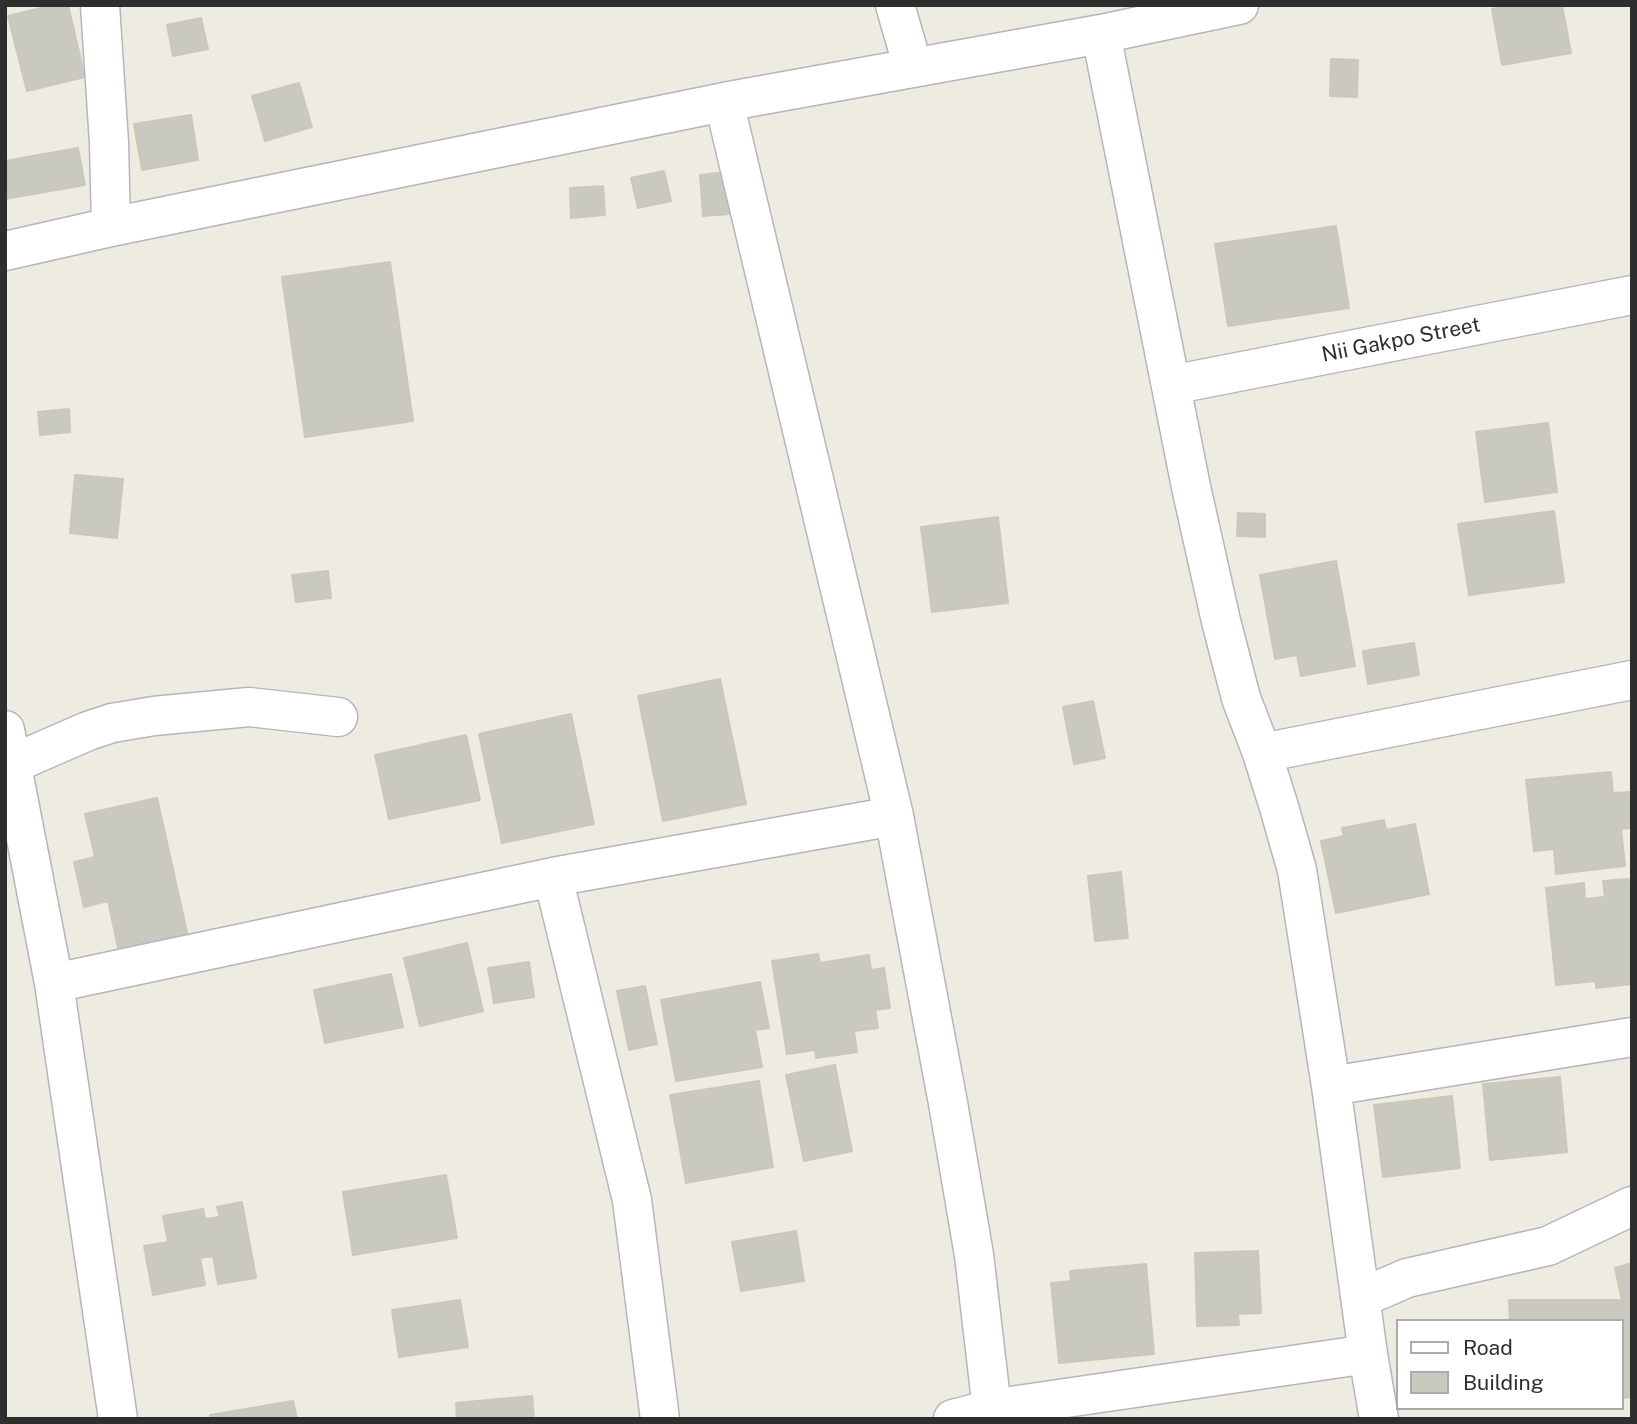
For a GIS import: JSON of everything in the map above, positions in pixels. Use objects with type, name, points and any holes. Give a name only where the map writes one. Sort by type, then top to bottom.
[{"type":"street","points":[[100,5],[109,143],[111,228]]},
{"type":"street","points":[[894,5],[913,66]]},
{"type":"street","points":[[5,251],[724,102],[1101,34],[1237,5]]},
{"type":"street","points":[[1101,34],[1191,487],[1221,621],[1241,698],[1262,753],[1297,870],[1379,1419]]},
{"type":"street","points":[[724,102],[894,816],[970,1230],[993,1414]]},
{"type":"street","name":"Nii Gakpo Street","points":[[1171,385],[1632,295]]},
{"type":"street","points":[[1262,753],[1632,680]]},
{"type":"street","points":[[118,1419],[54,983],[9,747],[154,716],[249,707],[338,717]]},
{"type":"street","points":[[54,983],[553,877],[894,816]]},
{"type":"street","points":[[553,877],[632,1200],[660,1419]]},
{"type":"street","points":[[1331,1086],[1632,1037]]},
{"type":"street","points":[[1361,1298],[1407,1278],[1548,1246],[1632,1206]]},
{"type":"street","points":[[953,1419],[1368,1353]]},
{"type":"building","points":[[53,5],[68,5],[85,77],[27,91],[8,16]]},
{"type":"building","points":[[1513,5],[1562,5],[1571,53],[1502,65],[1492,9]]},
{"type":"building","points":[[201,18],[208,49],[173,56],[167,25]]},
{"type":"building","points":[[1331,59],[1358,60],[1357,97],[1330,96]]},
{"type":"building","points":[[299,83],[312,127],[265,141],[252,96]]},
{"type":"building","points":[[191,115],[198,160],[142,170],[134,124]]},
{"type":"building","points":[[78,148],[85,185],[5,199],[5,161]]},
{"type":"building","points":[[664,171],[671,201],[638,208],[631,178]]},
{"type":"building","points":[[726,172],[730,214],[703,216],[700,175]]},
{"type":"building","points":[[603,186],[605,215],[571,218],[570,188]]},
{"type":"building","points":[[1336,226],[1349,308],[1228,326],[1215,244]]},
{"type":"building","points":[[390,262],[413,421],[305,437],[282,277]]},
{"type":"building","points":[[69,409],[70,432],[40,435],[38,412]]},
{"type":"building","points":[[1548,423],[1557,492],[1485,502],[1476,432]]},
{"type":"building","points":[[75,475],[123,479],[117,538],[70,533]]},
{"type":"building","points":[[1554,511],[1564,582],[1469,595],[1458,524]]},
{"type":"building","points":[[1238,513],[1265,514],[1265,537],[1237,536]]},
{"type":"building","points":[[998,517],[1008,603],[932,612],[921,527]]},
{"type":"building","points":[[1336,561],[1355,666],[1301,676],[1297,655],[1275,659],[1260,575]]},
{"type":"building","points":[[328,571],[331,598],[296,602],[292,575]]},
{"type":"building","points":[[1414,643],[1419,675],[1368,684],[1363,651]]},
{"type":"building","points":[[720,679],[746,804],[663,821],[638,696]]},
{"type":"building","points":[[1093,701],[1105,758],[1074,764],[1063,707]]},
{"type":"building","points":[[571,714],[594,824],[502,843],[479,734]]},
{"type":"building","points":[[466,735],[480,800],[389,819],[375,755]]},
{"type":"building","points":[[1611,772],[1613,793],[1631,792],[1632,828],[1621,829],[1625,866],[1556,874],[1554,849],[1534,851],[1526,780]]},
{"type":"building","points":[[157,798],[188,937],[119,952],[108,901],[84,907],[74,862],[95,857],[85,814]]},
{"type":"building","points":[[1384,820],[1386,830],[1415,824],[1429,894],[1336,913],[1321,841],[1344,836],[1342,828]]},
{"type":"building","points":[[1121,872],[1128,938],[1095,941],[1088,876]]},
{"type":"building","points":[[1629,879],[1632,906],[1632,984],[1596,988],[1596,981],[1556,985],[1546,888],[1584,883],[1585,899],[1605,897],[1603,881]]},
{"type":"building","points":[[467,943],[483,1011],[420,1026],[404,958]]},
{"type":"building","points":[[818,954],[820,963],[869,955],[871,970],[884,968],[890,1008],[875,1010],[878,1028],[854,1031],[857,1052],[816,1058],[815,1050],[787,1054],[772,961]]},
{"type":"building","points":[[529,962],[534,997],[494,1003],[488,968]]},
{"type":"building","points":[[391,974],[403,1027],[325,1043],[314,990]]},
{"type":"building","points":[[760,982],[769,1028],[755,1030],[762,1067],[676,1081],[661,1000]]},
{"type":"building","points":[[645,986],[657,1044],[629,1050],[617,991]]},
{"type":"building","points":[[835,1065],[852,1151],[804,1161],[786,1075]]},
{"type":"building","points":[[1560,1077],[1567,1152],[1490,1160],[1483,1084]]},
{"type":"building","points":[[759,1081],[773,1167],[686,1183],[670,1095]]},
{"type":"building","points":[[1452,1096],[1460,1168],[1383,1177],[1374,1105]]},
{"type":"building","points":[[446,1175],[457,1238],[353,1255],[343,1192]]},
{"type":"building","points":[[242,1202],[256,1278],[218,1284],[213,1256],[200,1258],[205,1285],[153,1295],[144,1246],[168,1242],[163,1216],[203,1209],[205,1219],[220,1217],[217,1207]]},
{"type":"building","points":[[796,1231],[804,1281],[741,1291],[732,1242]]},
{"type":"building","points":[[1258,1251],[1261,1313],[1238,1314],[1239,1325],[1197,1326],[1195,1253]]},
{"type":"building","points":[[1632,1263],[1632,1397],[1623,1398],[1623,1319],[1510,1319],[1509,1300],[1622,1300],[1615,1268]]},
{"type":"building","points":[[1146,1264],[1154,1354],[1059,1363],[1051,1283],[1071,1281],[1070,1271]]},
{"type":"building","points":[[460,1300],[468,1347],[399,1357],[392,1310]]},
{"type":"building","points":[[532,1396],[534,1419],[457,1419],[456,1403]]},
{"type":"building","points":[[293,1401],[297,1419],[210,1419],[210,1415]]}]
